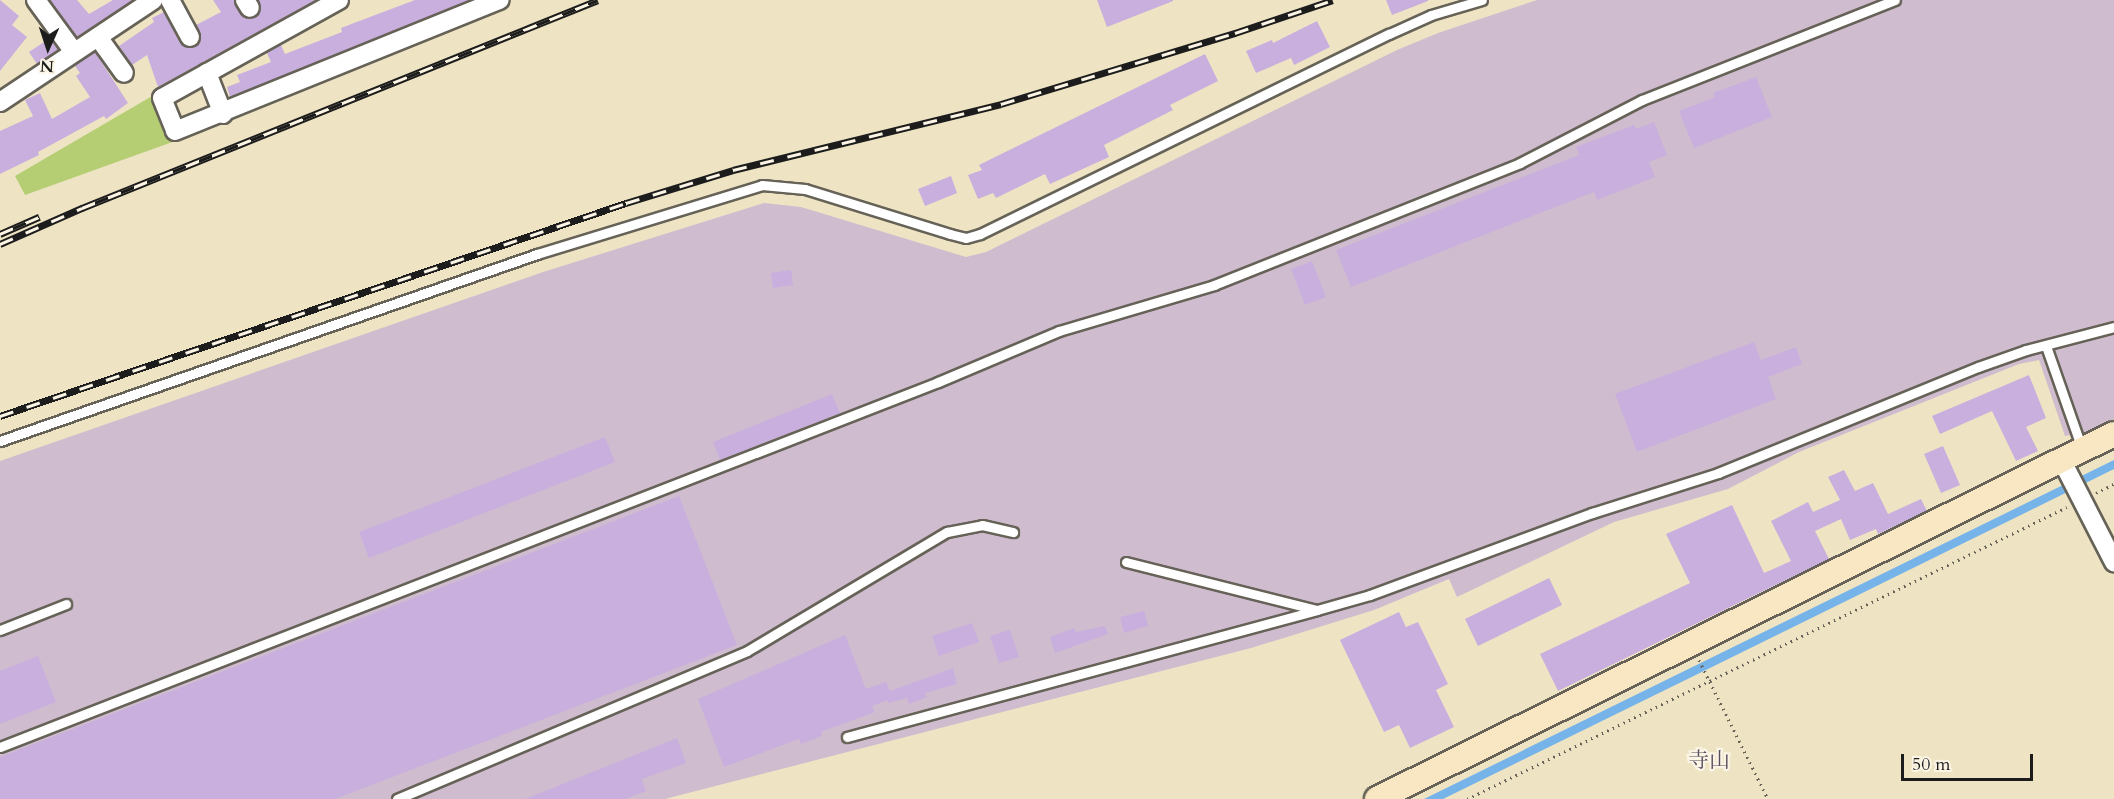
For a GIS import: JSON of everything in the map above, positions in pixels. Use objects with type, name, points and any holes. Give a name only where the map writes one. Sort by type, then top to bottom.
[{"type":"street","points":[[36,0],[74,52]]},
{"type":"street","points":[[0,102],[153,0]]},
{"type":"street","points":[[170,0],[190,37]]},
{"type":"street","points":[[339,0],[162,98],[175,131],[223,114],[500,0]]},
{"type":"street","points":[[98,36],[124,73]]},
{"type":"street","points":[[207,73],[223,114]]},
{"type":"street","points":[[1377,799],[2072,463],[2114,434]]},
{"type":"street","points":[[2072,463],[2082,497],[2114,562]]},
{"type":"lane","points":[[0,441],[537,254],[762,184],[805,189],[966,238],[980,234],[1389,34],[1431,15],[1482,0]]},
{"type":"lane","points":[[0,747],[938,382],[1059,331],[1214,285],[1520,163],[1642,100],[1895,0]]},
{"type":"lane","points":[[847,736],[1370,595],[1592,513],[1718,473],[1978,367],[2114,327]]},
{"type":"lane","points":[[2046,346],[2072,463]]},
{"type":"lane","points":[[397,799],[747,651],[946,532],[982,525],[1013,532]]},
{"type":"lane","points":[[1126,562],[1317,610]]},
{"type":"lane","points":[[0,630],[66,604]]},
{"type":"path","points":[[1467,799],[1709,679],[2073,504],[2082,497],[2114,484]]},
{"type":"path","points":[[1699,659],[1768,799]]},
{"type":"shaded area","points":[[1537,0],[2114,0],[2114,419],[2087,432],[2065,436],[2039,360],[2019,364],[1799,452],[1728,489],[1614,522],[1457,597],[1449,579],[1374,610],[1251,648],[665,799],[0,799],[0,461],[543,272],[764,203],[801,207],[966,257],[986,252],[1397,50],[1438,33]]},
{"type":"green space","points":[[159,92],[178,140],[25,195],[15,176]]},
{"type":"water","points":[[2114,460],[2114,469],[1712,667],[1443,799],[1424,799]]},
{"type":"building","points":[[0,0],[19,16],[12,25],[27,37],[0,71]]},
{"type":"building","points":[[50,0],[77,0],[89,14],[113,0],[133,0],[77,37]]},
{"type":"building","points":[[213,0],[234,0],[241,14],[250,19],[260,13],[258,0],[316,0],[158,87],[147,55],[132,65],[119,46],[154,22],[152,18],[164,12],[180,43],[189,48],[195,47],[201,38],[196,25],[221,12]]},
{"type":"building","points":[[415,0],[470,0],[230,97],[227,87],[240,82],[237,75],[271,62],[267,53],[281,45],[285,54],[342,32],[341,28]]},
{"type":"building","points":[[1097,0],[1173,0],[1173,1],[1107,27]]},
{"type":"building","points":[[1386,0],[1428,0],[1428,1],[1392,15]]},
{"type":"building","points":[[1317,21],[1330,47],[1294,65],[1291,58],[1256,73],[1246,51],[1272,40],[1273,43]]},
{"type":"building","points":[[50,38],[58,50],[37,64],[29,52]]},
{"type":"building","points":[[95,52],[128,103],[106,119],[104,116],[38,152],[39,155],[0,174],[0,131],[33,116],[25,100],[40,93],[52,119],[90,97],[76,76],[80,73],[75,66]]},
{"type":"building","points":[[1205,54],[1218,81],[1170,105],[1173,110],[1104,145],[1109,157],[1050,184],[1045,174],[996,198],[993,193],[978,199],[968,175],[982,170],[979,165]]},
{"type":"building","points":[[1756,77],[1772,117],[1694,148],[1679,111],[1715,97],[1713,93]]},
{"type":"building","points":[[1654,122],[1667,155],[1649,162],[1655,177],[1597,200],[1594,192],[1351,287],[1336,250],[1579,155],[1576,147],[1634,125],[1636,129]]},
{"type":"building","points":[[951,176],[957,193],[925,206],[918,189]]},
{"type":"building","points":[[1312,261],[1326,297],[1305,305],[1291,269]]},
{"type":"building","points":[[791,270],[793,285],[773,288],[771,273]]},
{"type":"building","points":[[1754,342],[1761,360],[1796,347],[1802,364],[1768,377],[1776,399],[1637,452],[1615,394]]},
{"type":"building","points":[[2029,375],[2046,418],[2026,427],[2038,451],[2016,461],[1992,411],[1940,434],[1932,416]]},
{"type":"building","points":[[832,394],[840,413],[720,460],[713,442]]},
{"type":"building","points":[[605,437],[615,462],[369,558],[359,532]]},
{"type":"building","points":[[1943,446],[1960,485],[1941,493],[1924,454]]},
{"type":"building","points":[[1844,470],[1855,491],[1873,483],[1888,514],[1921,499],[1927,511],[1878,534],[1876,529],[1850,540],[1841,519],[1815,531],[1829,559],[1558,691],[1540,654],[1690,583],[1666,534],[1732,505],[1764,573],[1791,561],[1771,521],[1808,502],[1813,512],[1840,500],[1828,477]]},
{"type":"building","points":[[679,496],[737,645],[335,799],[0,799],[0,757]]},
{"type":"building","points":[[1549,578],[1562,605],[1478,646],[1465,619]]},
{"type":"building","points":[[1144,611],[1148,626],[1124,633],[1120,617]]},
{"type":"building","points":[[1399,612],[1406,627],[1418,622],[1448,684],[1436,690],[1454,727],[1410,748],[1399,725],[1384,732],[1340,640]]},
{"type":"building","points":[[972,623],[979,642],[939,656],[932,636]]},
{"type":"building","points":[[1105,626],[1108,634],[1055,653],[1050,637],[1074,628],[1076,632]]},
{"type":"building","points":[[1010,630],[1019,657],[999,663],[990,636]]},
{"type":"building","points":[[845,635],[866,689],[886,682],[890,691],[953,668],[957,684],[925,693],[927,697],[909,704],[907,698],[888,703],[888,700],[872,706],[875,712],[821,732],[822,736],[801,744],[799,739],[724,767],[698,699]]},
{"type":"building","points":[[38,656],[56,702],[0,724],[0,671]]},
{"type":"building","points":[[677,738],[686,763],[642,779],[646,791],[625,799],[525,799]]},
{"type":"railway","points":[[0,244],[82,208],[598,0]]},
{"type":"railway","points":[[0,416],[626,203],[733,170],[1001,104],[1235,33],[1333,0]]},
{"type":"railway","points":[[0,234],[39,217]]},
{"type":"district","name":"寺山","points":[[1709,761]]}]
